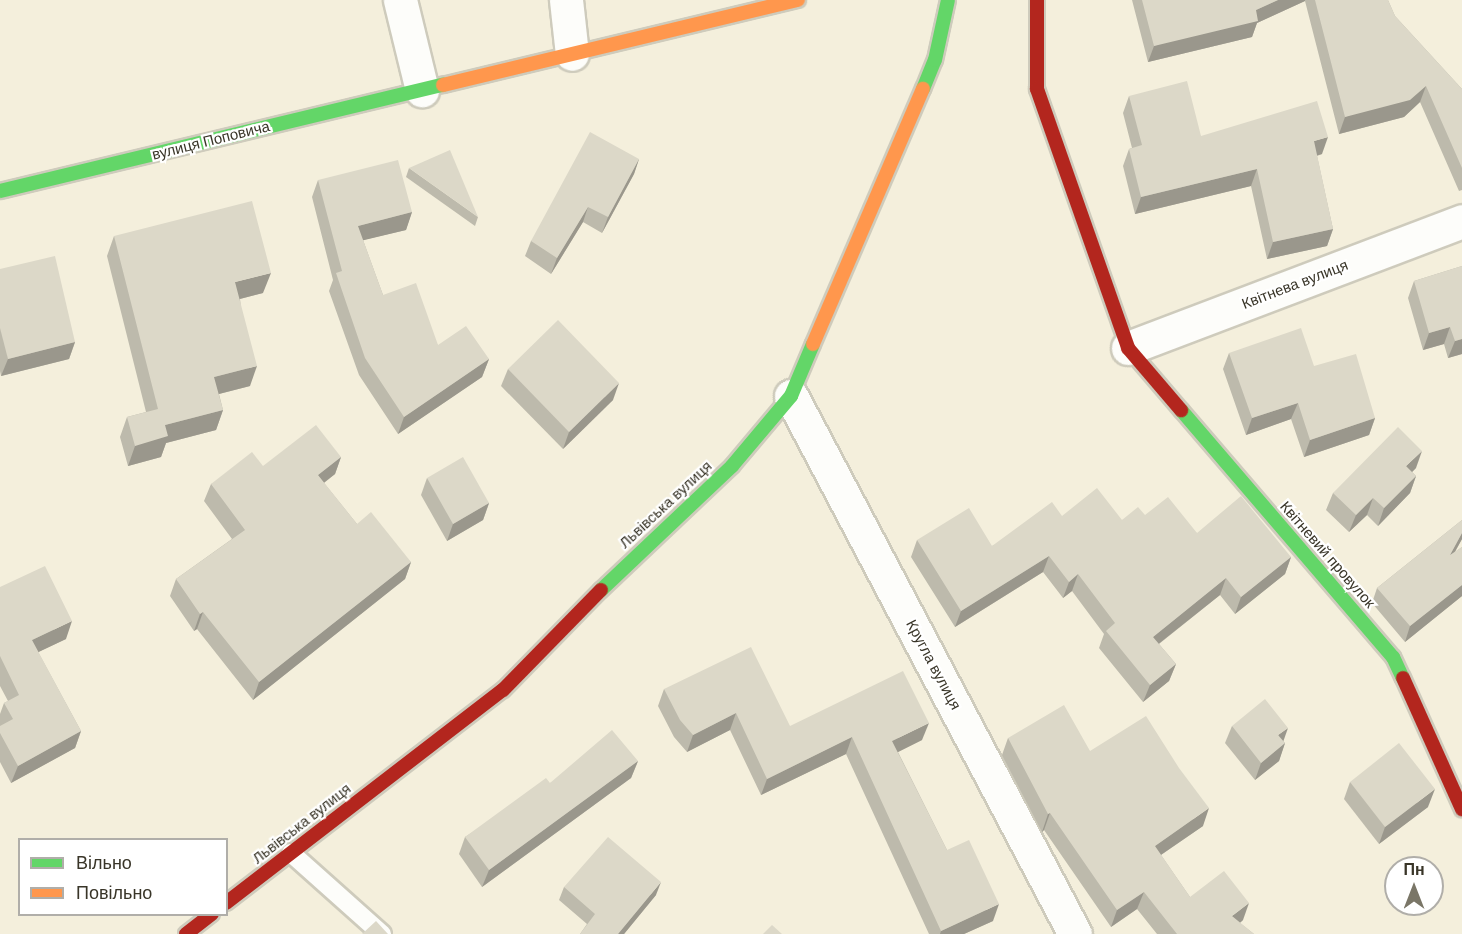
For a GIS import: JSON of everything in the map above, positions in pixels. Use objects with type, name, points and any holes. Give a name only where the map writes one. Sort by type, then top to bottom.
[{"type":"street","points":[[400,0],[422,90]]},
{"type":"street","points":[[566,0],[572,54]]},
{"type":"street","name":"вулиця Поповича","points":[[0,191],[798,0]]},
{"type":"street","name":"Львівська вулиця","points":[[228,901],[503,690],[635,555],[732,466],[791,396],[935,60],[948,0]]},
{"type":"street","points":[[1037,0],[1037,89],[1128,348]]},
{"type":"street","name":"Квітнева вулиця","points":[[1128,348],[1462,221]]},
{"type":"street","name":"Квітневий провулок","points":[[1128,348],[1393,657],[1462,808]]},
{"type":"street","name":"Кругла вулиця","points":[[791,396],[1075,934]]},
{"type":"street","points":[[186,934],[211,916]]},
{"type":"lane","points":[[291,853],[381,934]]},
{"type":"building","points":[[1142,0],[1278,0],[1256,10],[1258,21],[1154,46]]},
{"type":"building","points":[[1315,0],[1388,0],[1395,16],[1462,89],[1462,168],[1426,86],[1410,100],[1345,117]]},
{"type":"building","points":[[1187,81],[1201,136],[1317,101],[1328,137],[1314,141],[1333,229],[1273,242],[1257,169],[1141,197],[1129,149],[1142,145],[1129,96]]},
{"type":"building","points":[[590,132],[639,159],[608,217],[588,207],[557,258],[531,241]]},
{"type":"building","points":[[450,150],[478,217],[409,168]]},
{"type":"building","points":[[398,160],[412,212],[358,226],[383,295],[416,283],[438,345],[466,326],[489,359],[404,417],[365,358],[336,273],[342,271],[318,180]]},
{"type":"building","points":[[252,201],[271,273],[235,282],[257,366],[214,377],[223,410],[165,425],[168,436],[135,446],[127,417],[158,409],[114,236]]},
{"type":"building","points":[[55,256],[75,342],[8,359],[0,328],[0,269]]},
{"type":"building","points":[[1462,266],[1462,339],[1455,341],[1450,327],[1429,333],[1414,281]]},
{"type":"building","points":[[558,320],[619,383],[569,432],[508,369]]},
{"type":"building","points":[[1301,328],[1314,366],[1356,354],[1375,418],[1310,440],[1298,403],[1252,418],[1229,353]]},
{"type":"building","points":[[316,425],[341,457],[318,475],[357,524],[371,512],[411,562],[259,682],[203,612],[200,614],[176,579],[245,530],[211,484],[252,452],[263,466]]},
{"type":"building","points":[[1398,427],[1422,451],[1406,466],[1416,476],[1384,508],[1373,498],[1356,515],[1333,493]]},
{"type":"building","points":[[463,457],[489,503],[453,524],[427,478]]},
{"type":"building","points":[[1097,488],[1122,520],[1138,507],[1145,515],[1168,497],[1197,533],[1241,496],[1291,557],[1241,597],[1226,578],[1153,637],[1176,664],[1150,685],[1106,631],[1115,623],[1078,574],[1069,582],[1049,556],[961,611],[917,540],[969,508],[992,546],[1052,502],[1062,516]]},
{"type":"building","points":[[1462,520],[1462,533],[1450,555],[1462,547],[1462,585],[1410,626],[1377,588]]},
{"type":"building","points":[[45,566],[72,621],[32,640],[81,731],[18,766],[0,733],[0,726],[13,719],[4,703],[19,695],[0,656],[0,587]]},
{"type":"building","points":[[751,647],[790,726],[903,671],[929,723],[892,741],[947,850],[969,840],[999,904],[941,931],[852,737],[767,779],[736,713],[693,735],[680,720],[664,689]]},
{"type":"building","points":[[1265,699],[1288,728],[1278,735],[1285,743],[1261,763],[1232,726]]},
{"type":"building","points":[[1064,705],[1090,751],[1146,716],[1179,768],[1209,808],[1155,846],[1190,897],[1224,871],[1249,903],[1232,916],[1254,934],[1177,934],[1144,892],[1117,910],[1050,813],[1048,814],[1008,738]]},
{"type":"building","points":[[612,730],[638,761],[489,870],[465,837],[546,778],[550,783]]},
{"type":"building","points":[[1399,743],[1435,789],[1385,827],[1350,782]]},
{"type":"building","points":[[608,837],[661,882],[618,934],[580,934],[595,914],[564,887]]},
{"type":"building","points":[[376,921],[388,934],[362,934]]},
{"type":"building","points":[[772,925],[782,934],[763,934]]},
{"type":"traffic: fast","points":[[923,89],[935,60],[948,0]]},
{"type":"traffic: fast","points":[[0,191],[443,85]]},
{"type":"traffic: fast","points":[[601,590],[732,466],[791,396],[813,344]]},
{"type":"traffic: fast","points":[[1181,410],[1393,657],[1403,678]]},
{"type":"traffic: slow","points":[[443,85],[798,0]]},
{"type":"traffic: slow","points":[[813,344],[923,89]]},
{"type":"traffic: jam","points":[[1037,0],[1037,89],[1128,348],[1181,410]]},
{"type":"traffic: jam","points":[[228,901],[503,690],[601,590]]},
{"type":"traffic: jam","points":[[1403,678],[1462,809]]},
{"type":"traffic: jam","points":[[186,934],[209,916]]}]
